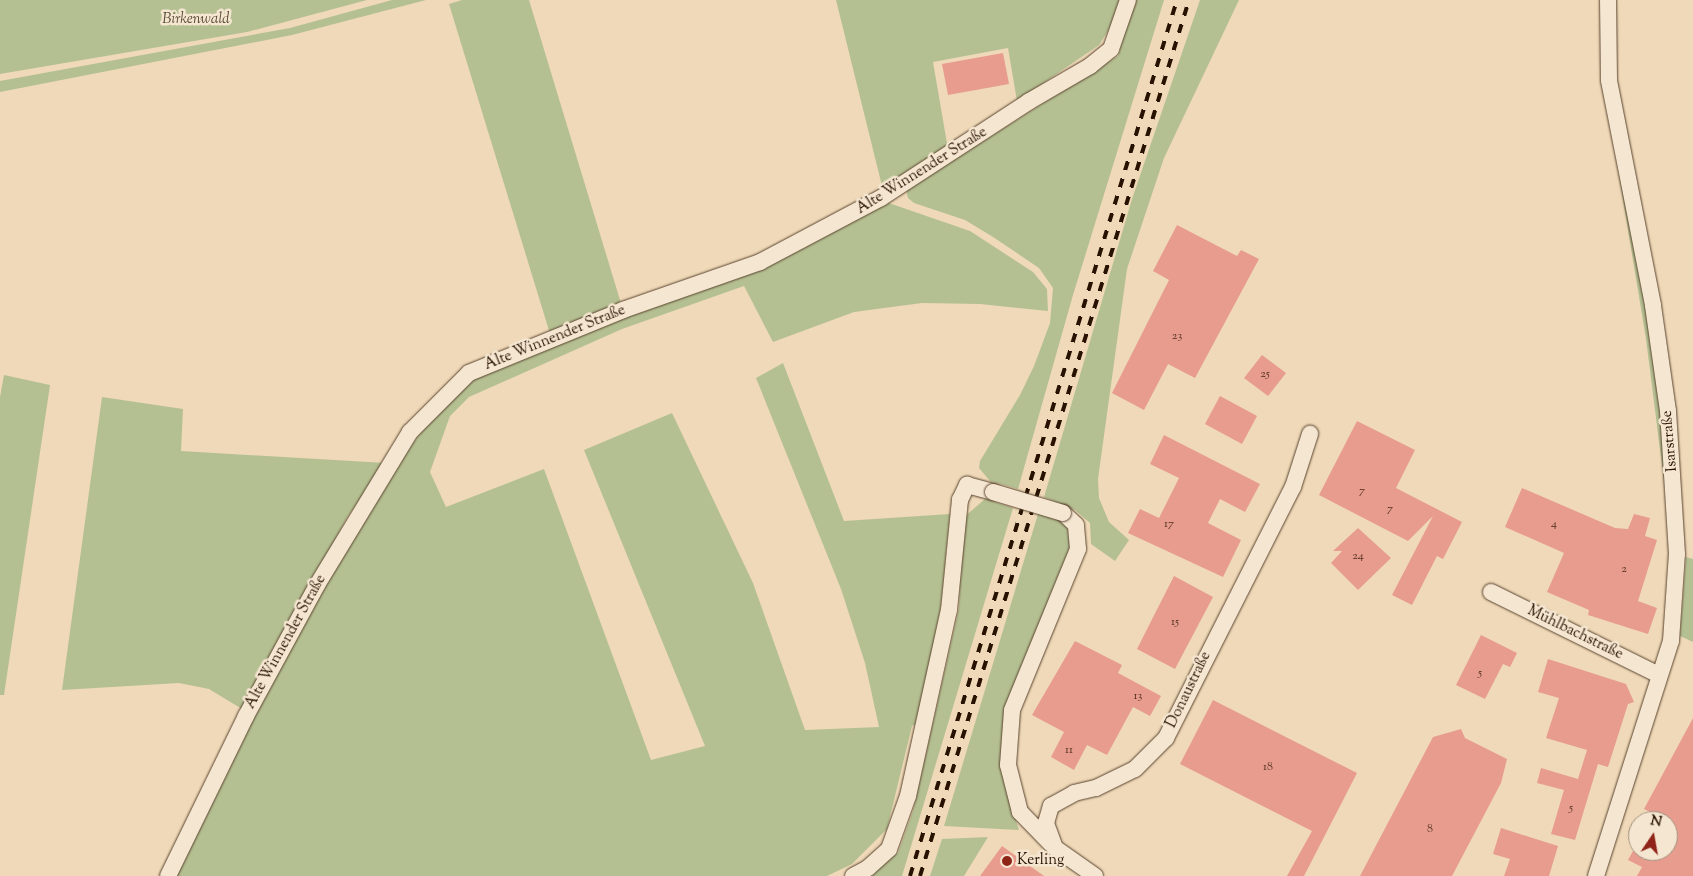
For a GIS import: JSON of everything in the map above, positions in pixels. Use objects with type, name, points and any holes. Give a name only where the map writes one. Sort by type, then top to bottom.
[{"type":"street","name":"Alte Winnender Straße","points":[[168,876],[246,716],[317,585],[410,432],[469,373],[614,313],[760,262],[881,198],[1028,102],[1090,66],[1111,49],[1128,0]]},
{"type":"street","name":"Isarstraße","points":[[1596,876],[1671,641],[1676,607],[1676,508],[1668,410],[1653,305],[1609,80],[1608,0]]},
{"type":"street","name":"Donaustraße","points":[[1055,848],[1046,823],[1051,806],[1074,793],[1096,788],[1135,769],[1166,738],[1293,487],[1310,434]]},
{"type":"street","points":[[853,876],[868,868],[889,849],[908,796],[949,610],[960,500],[968,485],[1063,513],[1076,524],[1078,549],[1012,710],[1008,766],[1020,812],[1055,848],[1095,876]]},
{"type":"street","name":"Mühlbachstraße","points":[[1491,592],[1659,675]]},
{"type":"green space","name":"Birkenwald","points":[[0,0],[367,0],[247,32],[0,74]]},
{"type":"green space","points":[[392,0],[426,0],[292,35],[0,92],[0,81],[290,28]]},
{"type":"green space","points":[[462,0],[529,0],[623,310],[551,337],[449,4]]},
{"type":"green space","points":[[836,0],[1121,0],[1115,20],[1099,45],[1017,101],[1008,48],[933,62],[948,149],[883,190]]},
{"type":"green space","points":[[1134,0],[1164,0],[1073,295],[1018,489],[990,481],[979,468],[980,461],[1020,395],[1034,366],[1050,323],[1053,288],[1039,268],[993,237],[965,220],[914,203],[908,198],[906,190],[1118,56]]},
{"type":"green space","points":[[1200,0],[1239,0],[1164,158],[1127,269],[1098,479],[1099,498],[1109,522],[1129,540],[1115,561],[1091,544],[1090,523],[1075,510],[1044,497],[1132,199]]},
{"type":"green space","points":[[1603,79],[1627,190],[1661,408],[1668,513],[1646,339]]},
{"type":"green space","points":[[883,201],[970,231],[1033,272],[1047,289],[1048,311],[980,304],[922,303],[854,312],[773,342],[744,286],[622,329],[469,397],[450,416],[430,472],[446,507],[544,469],[651,760],[705,746],[584,450],[672,413],[753,583],[805,730],[879,727],[865,663],[841,589],[756,378],[783,363],[844,521],[950,514],[941,606],[918,723],[912,726],[887,829],[852,864],[827,876],[173,876],[290,644],[389,475],[432,418],[471,377]]},
{"type":"green space","points":[[4,375],[50,385],[4,695],[0,695],[0,397]]},
{"type":"green space","points":[[102,397],[183,409],[181,451],[386,463],[348,516],[242,709],[209,689],[179,683],[62,690]]},
{"type":"green space","points":[[985,499],[1013,508],[902,876],[864,876],[898,853],[913,811],[959,608],[963,518]]},
{"type":"green space","points":[[1038,514],[1058,519],[1067,526],[1070,548],[1005,710],[1007,792],[1019,830],[944,826]]},
{"type":"green space","points":[[1686,557],[1693,559],[1693,642],[1680,636]]},
{"type":"green space","points":[[988,837],[964,876],[930,876],[942,839]]},
{"type":"building","points":[[1003,53],[1009,84],[948,95],[942,64]]},
{"type":"building","points":[[1177,225],[1237,256],[1241,250],[1259,259],[1195,378],[1168,364],[1144,410],[1112,393],[1169,280],[1153,271]]},
{"type":"building","points":[[1262,355],[1286,373],[1268,396],[1244,378]]},
{"type":"building","points":[[1220,396],[1257,416],[1242,444],[1205,424]]},
{"type":"building","points":[[1357,421],[1415,450],[1396,488],[1462,522],[1443,559],[1437,556],[1412,605],[1392,595],[1433,516],[1408,541],[1319,495]]},
{"type":"building","points":[[1164,435],[1260,484],[1245,512],[1220,499],[1208,523],[1241,540],[1223,577],[1128,533],[1140,509],[1159,518],[1179,478],[1150,464]]},
{"type":"building","points":[[1522,488],[1615,528],[1628,529],[1634,514],[1650,518],[1645,536],[1657,540],[1638,601],[1657,608],[1648,634],[1588,615],[1589,610],[1547,592],[1564,553],[1505,527]]},
{"type":"building","points":[[1358,528],[1391,558],[1358,590],[1331,563],[1342,551],[1333,551]]},
{"type":"building","points":[[1174,576],[1213,597],[1175,669],[1137,649]]},
{"type":"building","points":[[1481,635],[1517,653],[1510,667],[1503,664],[1485,699],[1456,685]]},
{"type":"building","points":[[1075,641],[1122,665],[1118,673],[1161,696],[1150,716],[1133,707],[1107,755],[1087,745],[1074,770],[1051,757],[1064,732],[1032,715]]},
{"type":"building","points":[[1548,659],[1626,684],[1634,702],[1628,704],[1608,767],[1598,764],[1575,840],[1551,834],[1564,790],[1537,783],[1541,768],[1578,779],[1587,750],[1546,738],[1559,698],[1538,692]]},
{"type":"building","points":[[1213,700],[1357,773],[1304,876],[1287,876],[1312,831],[1180,764]]},
{"type":"building","points":[[1693,718],[1693,876],[1637,876],[1642,867],[1630,861],[1678,861],[1678,811],[1648,811],[1644,809]]},
{"type":"building","points":[[1461,729],[1465,738],[1507,759],[1501,783],[1452,876],[1360,876],[1433,737]]},
{"type":"building","points":[[1501,828],[1558,846],[1549,876],[1504,876],[1510,859],[1493,854]]},
{"type":"building","name":"Kerling","points":[[1002,846],[1044,876],[980,876]]},
{"type":"railway","points":[[910,876],[1177,0]]},
{"type":"railway","points":[[920,876],[1189,0]]},
{"type":"place","name":"Kerling","points":[[1007,861]]}]
